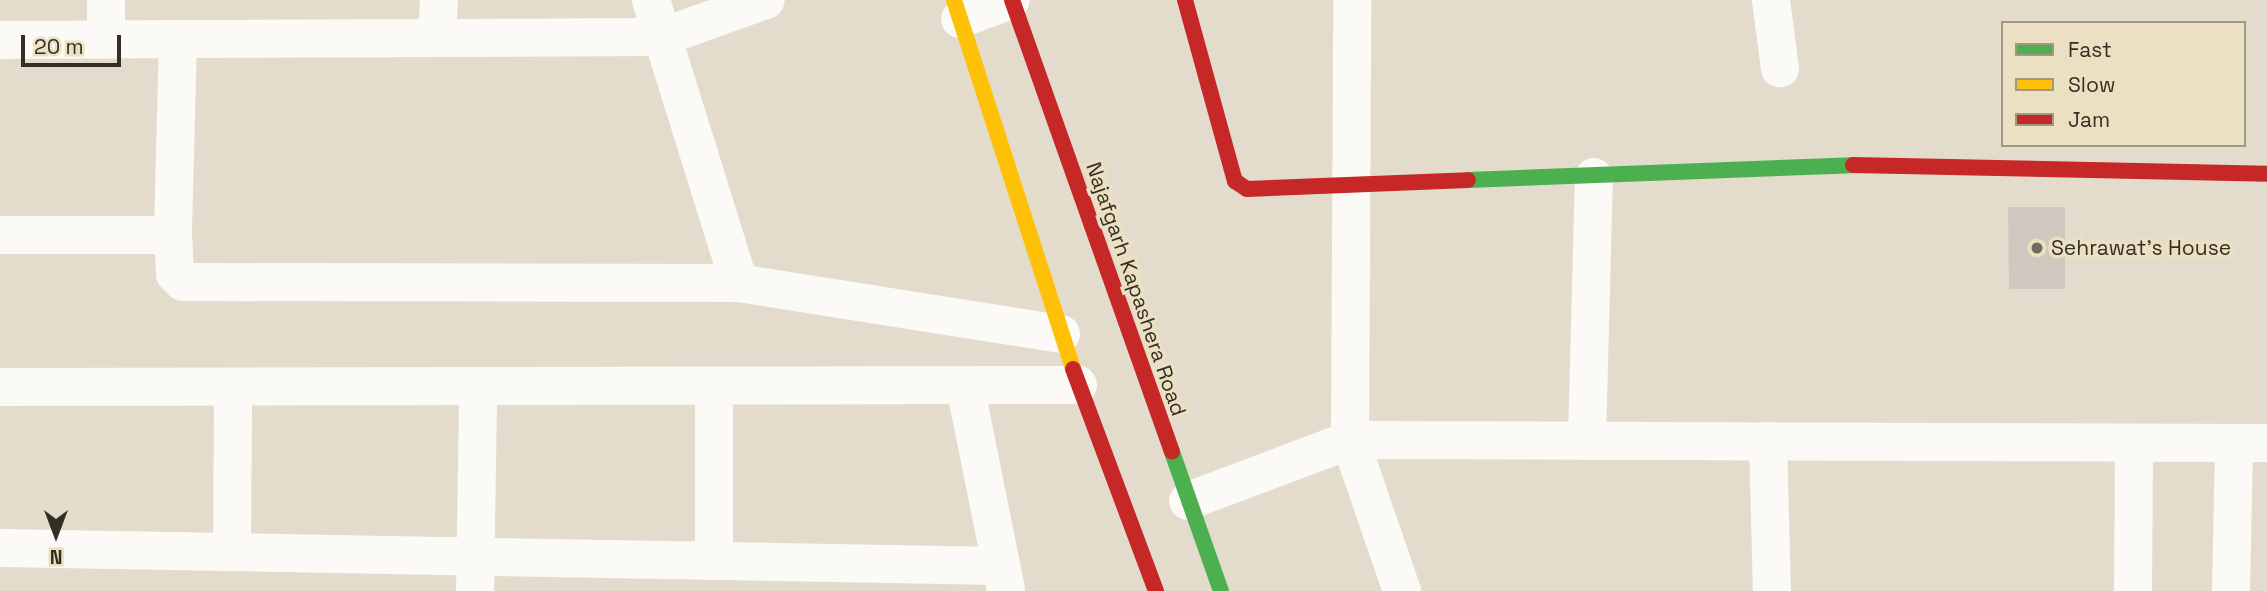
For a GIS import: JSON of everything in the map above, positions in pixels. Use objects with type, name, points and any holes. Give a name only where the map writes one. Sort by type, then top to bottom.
[{"type":"main road","name":"Najafgarh Kapashera Road","points":[[1011,0],[1221,591]]},
{"type":"main road","points":[[1185,0],[1240,187],[1351,190],[1836,165],[2267,174]]},
{"type":"main road","points":[[957,9],[1078,385],[1156,591]]},
{"type":"street","points":[[106,0],[106,39]]},
{"type":"street","points":[[437,38],[439,0]]},
{"type":"street","points":[[651,0],[739,283]]},
{"type":"street","points":[[0,40],[663,37],[766,0]]},
{"type":"street","points":[[957,9],[1011,0]]},
{"type":"street","points":[[1352,0],[1350,440],[1402,591]]},
{"type":"street","points":[[1771,0],[1780,68]]},
{"type":"street","points":[[178,39],[173,235],[175,274],[183,282],[739,283],[1061,334]]},
{"type":"street","points":[[1587,441],[1594,177]]},
{"type":"street","points":[[0,235],[173,235]]},
{"type":"street","points":[[0,387],[478,391],[1078,385]]},
{"type":"street","points":[[0,548],[232,552],[475,574],[714,561],[1004,579],[965,386]]},
{"type":"street","points":[[232,552],[233,388]]},
{"type":"street","points":[[714,388],[714,561]]},
{"type":"street","points":[[475,574],[478,391]]},
{"type":"street","points":[[1188,501],[1350,440],[2250,443],[2231,591]]},
{"type":"street","points":[[1768,442],[1772,591]]},
{"type":"street","points":[[2133,591],[2134,443]]},
{"type":"building","name":"Sehrawat's House","points":[[2008,207],[2065,207],[2065,289],[2009,289]]},
{"type":"traffic: fast","points":[[1468,180],[1853,165]]},
{"type":"traffic: fast","points":[[1172,452],[1221,591]]},
{"type":"traffic: slow","points":[[954,0],[1073,369]]},
{"type":"traffic: jam","points":[[1012,0],[1172,452]]},
{"type":"traffic: jam","points":[[1185,0],[1235,181],[1247,189],[1468,180]]},
{"type":"traffic: jam","points":[[1853,165],[2267,174]]},
{"type":"traffic: jam","points":[[1073,369],[1156,591]]},
{"type":"place","name":"Sehrawat's House","points":[[2037,248]]}]
